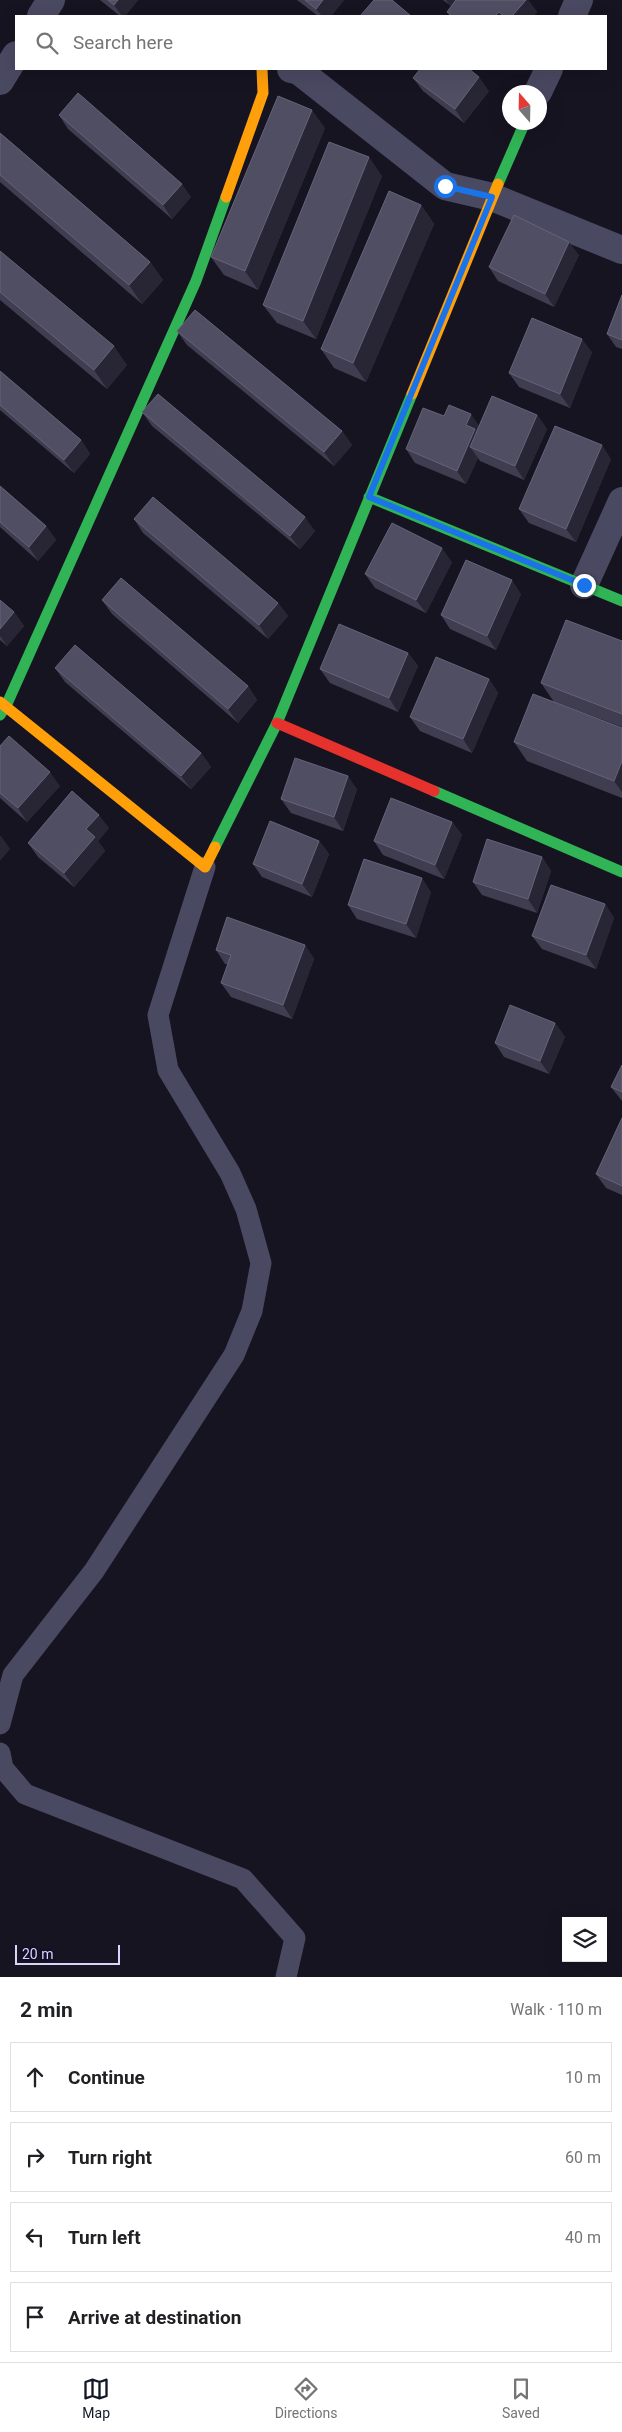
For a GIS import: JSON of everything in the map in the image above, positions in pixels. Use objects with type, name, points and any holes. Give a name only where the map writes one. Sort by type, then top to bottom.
[{"type":"street","points":[[42,15],[51,0]]},
{"type":"street","points":[[572,15],[580,0]]},
{"type":"street","points":[[0,81],[12,55]]},
{"type":"street","points":[[262,70],[263,93],[196,281],[2,708],[205,867],[277,723],[492,197],[521,130]]},
{"type":"street","points":[[295,70],[299,71],[445,186],[492,197],[622,250]]},
{"type":"street","points":[[541,85],[549,70]]},
{"type":"street","points":[[369,497],[622,601]]},
{"type":"street","points":[[584,585],[622,501]]},
{"type":"street","points":[[277,723],[622,872]]},
{"type":"lane","points":[[0,1724],[13,1675],[94,1571],[234,1355],[252,1311],[261,1263],[246,1209],[230,1173],[168,1070],[158,1015],[205,867]]},
{"type":"lane","points":[[0,1753],[3,1768],[25,1794],[243,1879],[295,1938],[286,1977]]},
{"type":"building","points":[[108,0],[118,0],[114,5]]},
{"type":"building","points":[[305,0],[323,0],[316,9]]},
{"type":"building","points":[[374,0],[392,0],[410,15],[361,15]]},
{"type":"building","points":[[456,0],[526,0],[513,15],[503,15],[499,12],[496,15],[451,15],[447,12]]},
{"type":"building","points":[[419,70],[470,70],[479,77],[455,109],[413,78]]},
{"type":"building","points":[[78,93],[182,184],[163,205],[59,115]]},
{"type":"building","points":[[278,96],[312,110],[245,271],[211,257]]},
{"type":"building","points":[[0,133],[150,262],[129,285],[0,175]]},
{"type":"building","points":[[329,142],[369,157],[303,321],[263,305]]},
{"type":"building","points":[[389,191],[421,205],[353,363],[321,349]]},
{"type":"building","points":[[514,215],[569,242],[545,294],[489,267]]},
{"type":"building","points":[[0,251],[114,346],[94,370],[0,292]]},
{"type":"building","points":[[622,295],[622,340],[607,334]]},
{"type":"building","points":[[195,310],[342,431],[324,452],[177,331]]},
{"type":"building","points":[[532,318],[582,339],[560,394],[509,373]]},
{"type":"building","points":[[0,371],[81,440],[64,460],[0,405]]},
{"type":"building","points":[[158,394],[305,517],[290,536],[142,412]]},
{"type":"building","points":[[492,396],[537,415],[515,466],[470,447]]},
{"type":"building","points":[[449,405],[471,414],[466,425],[475,429],[457,471],[406,449],[423,408],[444,416]]},
{"type":"building","points":[[555,426],[602,445],[566,529],[519,509]]},
{"type":"building","points":[[0,486],[46,526],[29,547],[0,522]]},
{"type":"building","points":[[153,497],[278,603],[259,625],[134,519]]},
{"type":"building","points":[[392,523],[442,548],[416,600],[365,574]]},
{"type":"building","points":[[466,560],[512,580],[487,636],[441,615]]},
{"type":"building","points":[[121,578],[248,686],[228,709],[102,600]]},
{"type":"building","points":[[0,600],[14,612],[0,629]]},
{"type":"building","points":[[566,620],[622,641],[622,714],[541,683]]},
{"type":"building","points":[[339,624],[408,653],[389,698],[320,669]]},
{"type":"building","points":[[75,645],[201,753],[181,776],[55,668]]},
{"type":"building","points":[[436,657],[489,679],[463,739],[410,717]]},
{"type":"building","points":[[533,694],[622,728],[622,761],[614,781],[514,742]]},
{"type":"building","points":[[9,736],[50,772],[18,808],[0,793],[0,746]]},
{"type":"building","points":[[295,758],[348,776],[334,817],[281,799]]},
{"type":"building","points":[[72,791],[99,815],[86,829],[95,837],[64,873],[28,843]]},
{"type":"building","points":[[391,798],[452,822],[435,865],[374,841]]},
{"type":"building","points":[[270,821],[319,841],[302,884],[253,864]]},
{"type":"building","points":[[487,839],[542,857],[528,899],[473,882]]},
{"type":"building","points":[[364,859],[422,878],[406,924],[348,905]]},
{"type":"building","points":[[551,885],[605,904],[586,955],[532,936]]},
{"type":"building","points":[[227,917],[305,945],[283,1005],[221,983],[231,955],[216,950]]},
{"type":"building","points":[[510,1005],[555,1023],[540,1061],[495,1043]]},
{"type":"building","points":[[622,1065],[622,1092],[611,1087]]},
{"type":"building","points":[[622,1118],[622,1186],[596,1174]]},
{"type":"traffic: fast","points":[[498,184],[522,130]]},
{"type":"traffic: fast","points":[[0,715],[6,706],[196,281],[226,197]]},
{"type":"traffic: fast","points":[[215,847],[277,723],[412,394]]},
{"type":"traffic: fast","points":[[369,497],[622,601]]},
{"type":"traffic: fast","points":[[434,791],[622,872]]},
{"type":"traffic: slow","points":[[226,197],[263,93],[262,70]]},
{"type":"traffic: slow","points":[[412,394],[498,184]]},
{"type":"traffic: slow","points":[[0,702],[205,867],[215,847]]},
{"type":"traffic: jam","points":[[277,723],[434,791]]},
{"type":"route","points":[[445,186],[492,197],[369,497],[584,585]]}]
